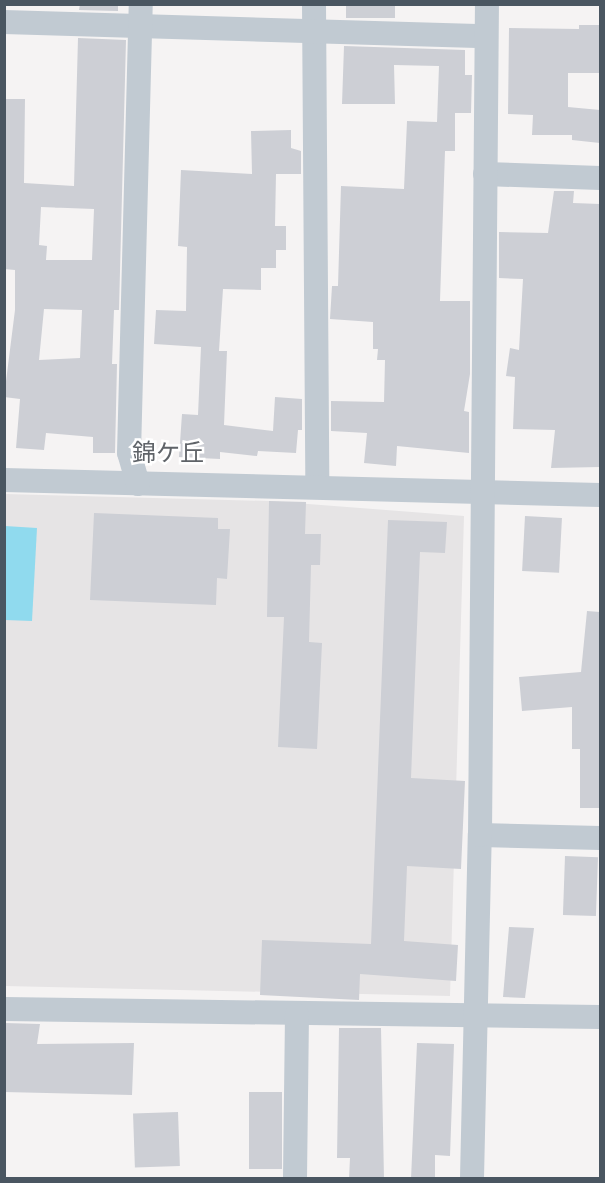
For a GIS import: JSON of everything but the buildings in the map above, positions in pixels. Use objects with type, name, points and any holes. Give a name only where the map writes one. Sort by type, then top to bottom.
[{"type":"street","points":[[314,4],[317,487]]},
{"type":"street","points":[[472,1179],[480,835],[487,4]]},
{"type":"street","points":[[138,484],[129,453],[141,15]]},
{"type":"street","points":[[4,22],[141,15],[314,32],[486,36]]},
{"type":"street","points":[[485,174],[600,178]]},
{"type":"street","points":[[4,480],[600,495]]},
{"type":"street","points":[[480,835],[600,838]]},
{"type":"street","points":[[4,1009],[297,1015],[600,1017]]},
{"type":"street","points":[[295,1179],[297,1015]]},
{"type":"shaded area","points":[[5,494],[269,501],[464,516],[450,996],[5,986]]},
{"type":"water","points":[[5,526],[37,528],[32,621],[5,620]]},
{"type":"district","name":"錦ケ丘","points":[[168,454]]}]
